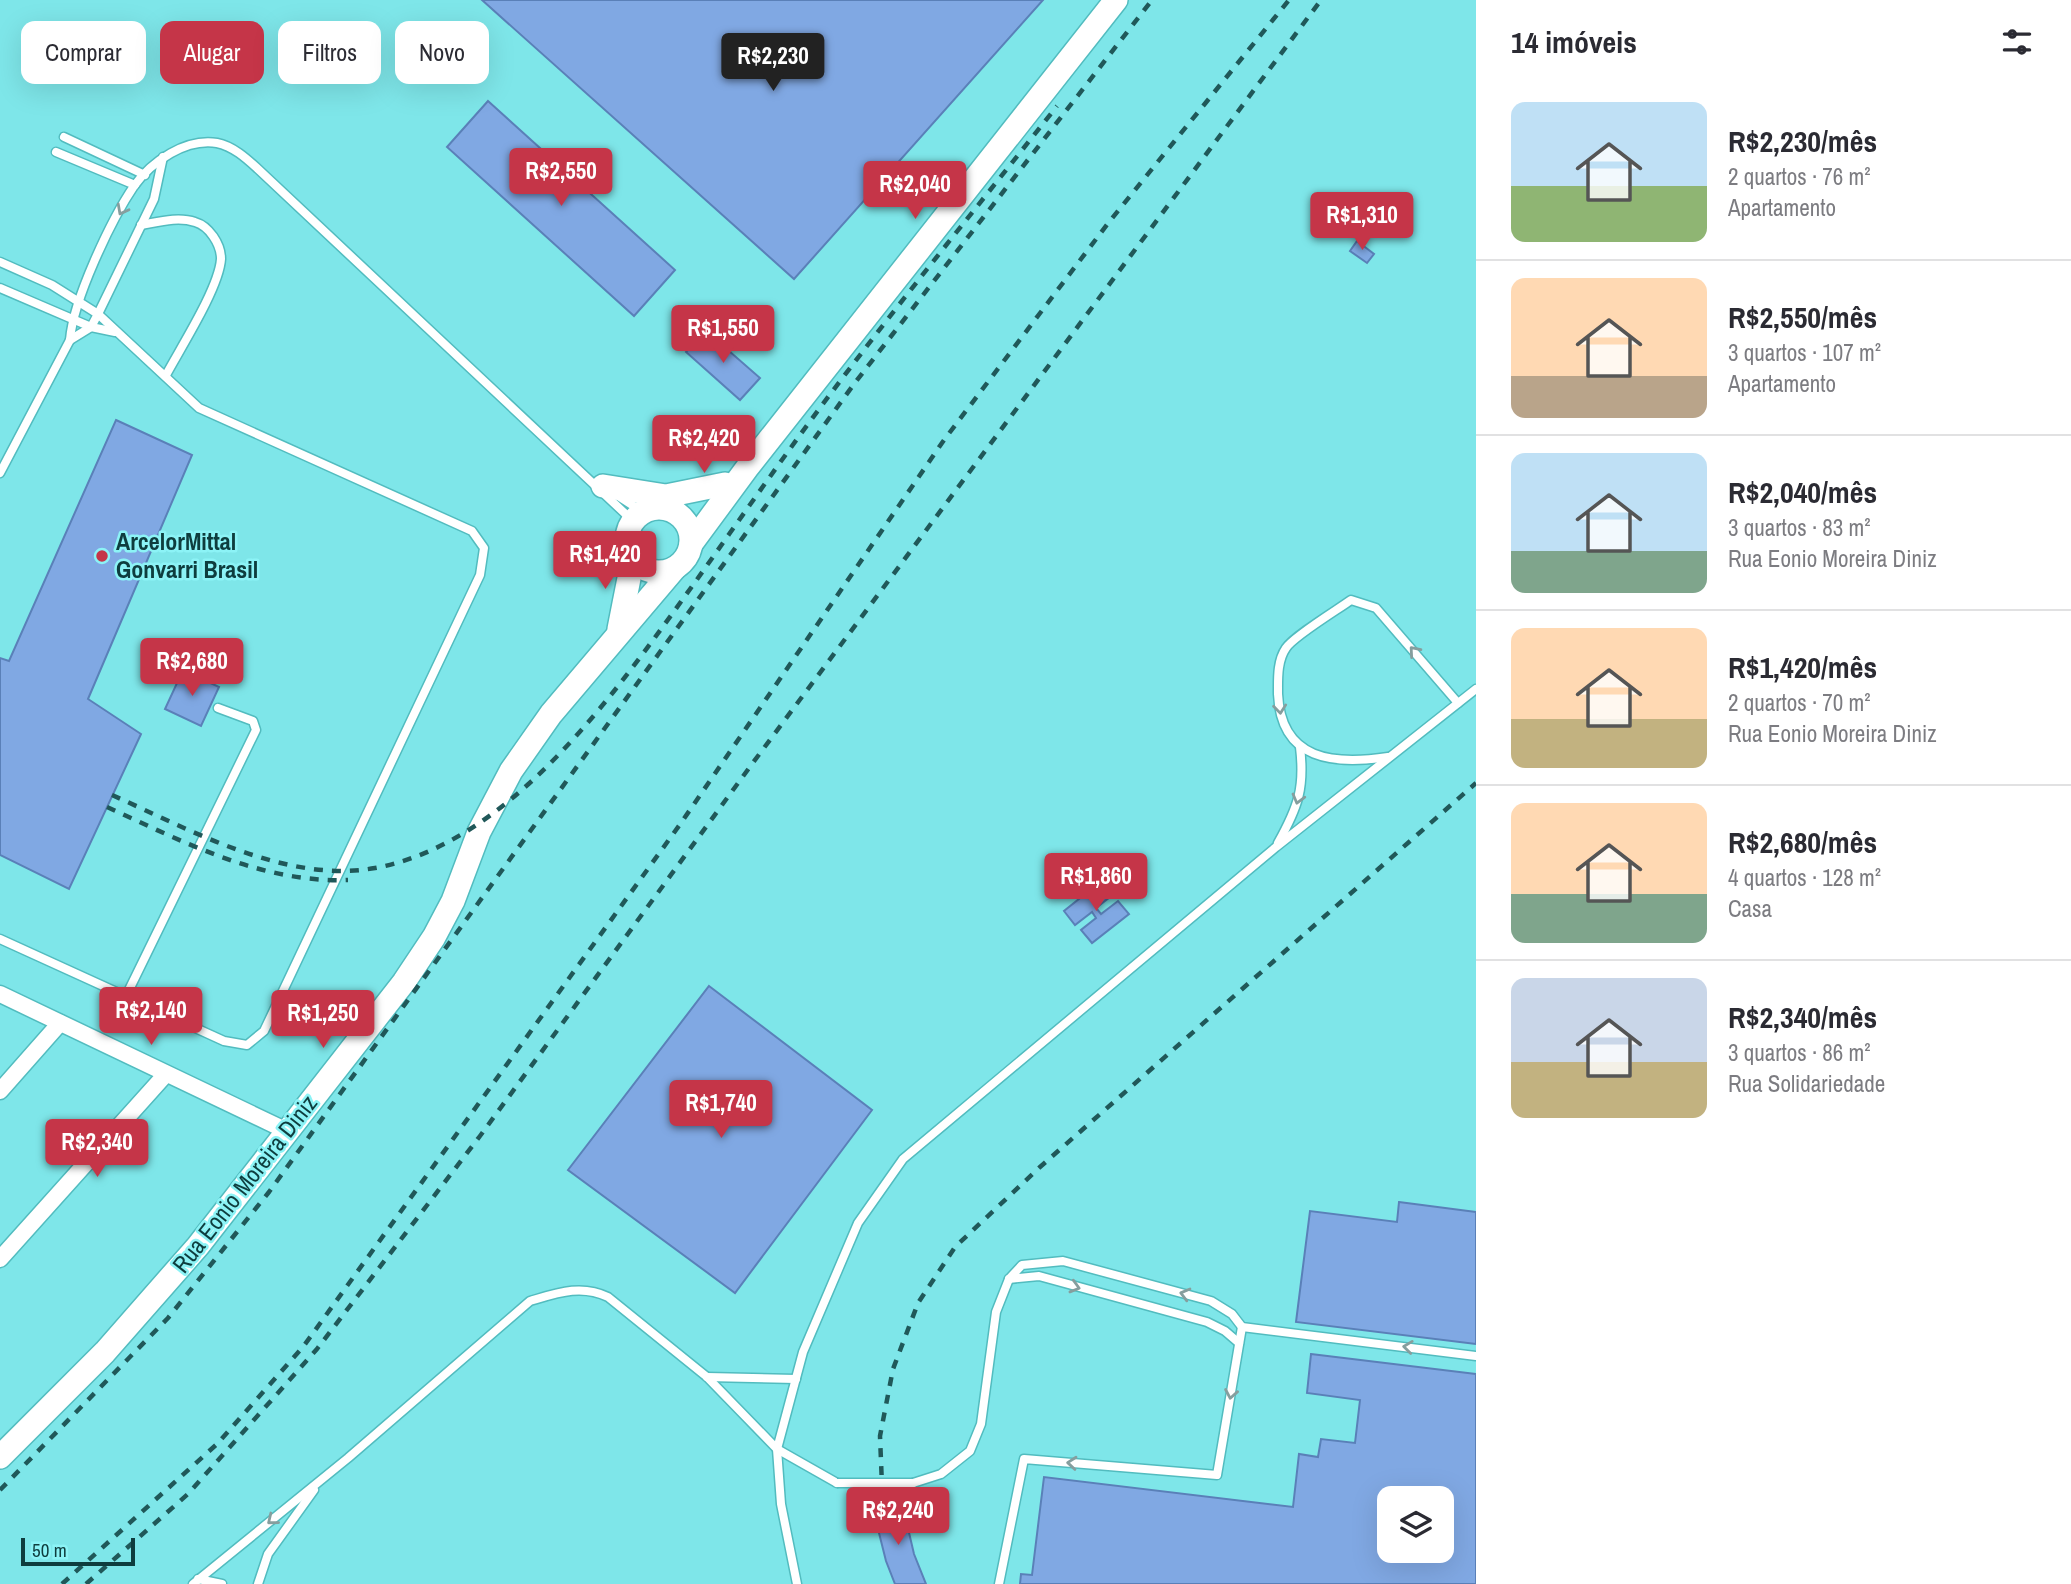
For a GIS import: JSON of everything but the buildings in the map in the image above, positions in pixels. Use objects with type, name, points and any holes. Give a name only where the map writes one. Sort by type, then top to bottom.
[{"type":"main road","name":"Rua Eonio Moreira Diniz","points":[[0,1457],[105,1352],[198,1246],[404,982],[434,937],[453,901],[479,832],[511,771],[551,714],[684,557],[747,468],[1116,0]]},
{"type":"main road","name":"Rua Eonio Moreira Diniz","points":[[668,509],[706,501],[747,468]]},
{"type":"main road","points":[[603,486],[666,496],[725,484]]},
{"type":"main road","points":[[655,508],[668,509],[682,516],[690,529],[684,557],[659,572],[644,568],[632,558],[628,533],[638,517],[655,508]]},
{"type":"main road","name":"Rua Eonio Moreira Diniz","points":[[619,632],[632,558]]},
{"type":"street","points":[[0,994],[287,1131]]},
{"type":"street","points":[[0,1091],[60,1023]]},
{"type":"street","points":[[0,1259],[166,1074]]},
{"type":"lane","points":[[64,137],[145,175]]},
{"type":"lane","points":[[0,473],[70,340],[72,318],[99,253],[135,185],[163,157],[185,146],[217,143],[236,151],[464,360],[578,469],[638,517]]},
{"type":"lane","points":[[56,152],[135,185]]},
{"type":"lane","points":[[70,340],[91,327],[98,314],[154,199],[163,157]]},
{"type":"lane","points":[[141,225],[175,220],[196,222],[214,235],[221,256],[217,277],[166,375]]},
{"type":"lane","points":[[0,262],[52,285],[98,314],[199,408],[472,531],[484,548],[480,575],[264,1031],[247,1045],[224,1041],[0,939]]},
{"type":"lane","points":[[0,288],[91,327],[118,332]]},
{"type":"lane","points":[[578,469],[603,486],[638,517]]},
{"type":"lane","name":"Rua Eonio Moreira Diniz","points":[[566,713],[684,557]]},
{"type":"lane","points":[[1276,847],[1300,799],[1303,770],[1300,747],[1279,719],[1277,673],[1286,647],[1351,600],[1376,608],[1458,703]]},
{"type":"lane","points":[[797,1584],[781,1504],[777,1449],[803,1352],[858,1223],[903,1159],[1276,847],[1476,689]]},
{"type":"lane","points":[[126,996],[256,730],[253,721],[218,708]]},
{"type":"lane","name":"Rua Eonio Moreira Diniz","points":[[511,771],[557,723]]},
{"type":"lane","points":[[1300,747],[1349,763],[1390,757]]},
{"type":"lane","points":[[196,1581],[325,1477],[530,1301],[565,1291],[591,1289],[608,1297],[708,1377],[777,1449],[837,1483],[913,1483],[941,1474],[970,1451],[981,1424],[996,1312],[1009,1279],[1022,1265],[1063,1261],[1211,1301],[1232,1314],[1242,1327],[1476,1356]]},
{"type":"lane","points":[[1009,1279],[1040,1276],[1207,1322],[1225,1331],[1239,1343]]},
{"type":"lane","points":[[999,1584],[1024,1459],[1217,1475],[1242,1327]]},
{"type":"lane","points":[[708,1377],[796,1379]]},
{"type":"lane","points":[[258,1584],[268,1554],[325,1477]]},
{"type":"lane","points":[[196,1581],[222,1584]]},
{"type":"railway","points":[[0,1490],[168,1318],[269,1192],[854,384],[1152,0]]},
{"type":"railway","points":[[62,1584],[217,1444],[303,1347],[681,823],[944,440],[1109,222],[1289,0]]},
{"type":"railway","points":[[86,1584],[188,1494],[317,1349],[480,1136],[752,764],[1321,0]]},
{"type":"railway","points":[[112,795],[240,851],[307,868],[341,871],[375,868],[425,853],[472,828],[516,795],[557,756],[631,670],[844,376],[1057,106]]},
{"type":"railway","points":[[883,1511],[880,1436],[893,1369],[918,1303],[955,1247],[1040,1167],[1476,783]]},
{"type":"railway","points":[[107,807],[224,858],[284,875],[348,880]]},
{"type":"place","name":"ArcelorMittal Gonvarri Brasil","points":[[102,556]]}]
